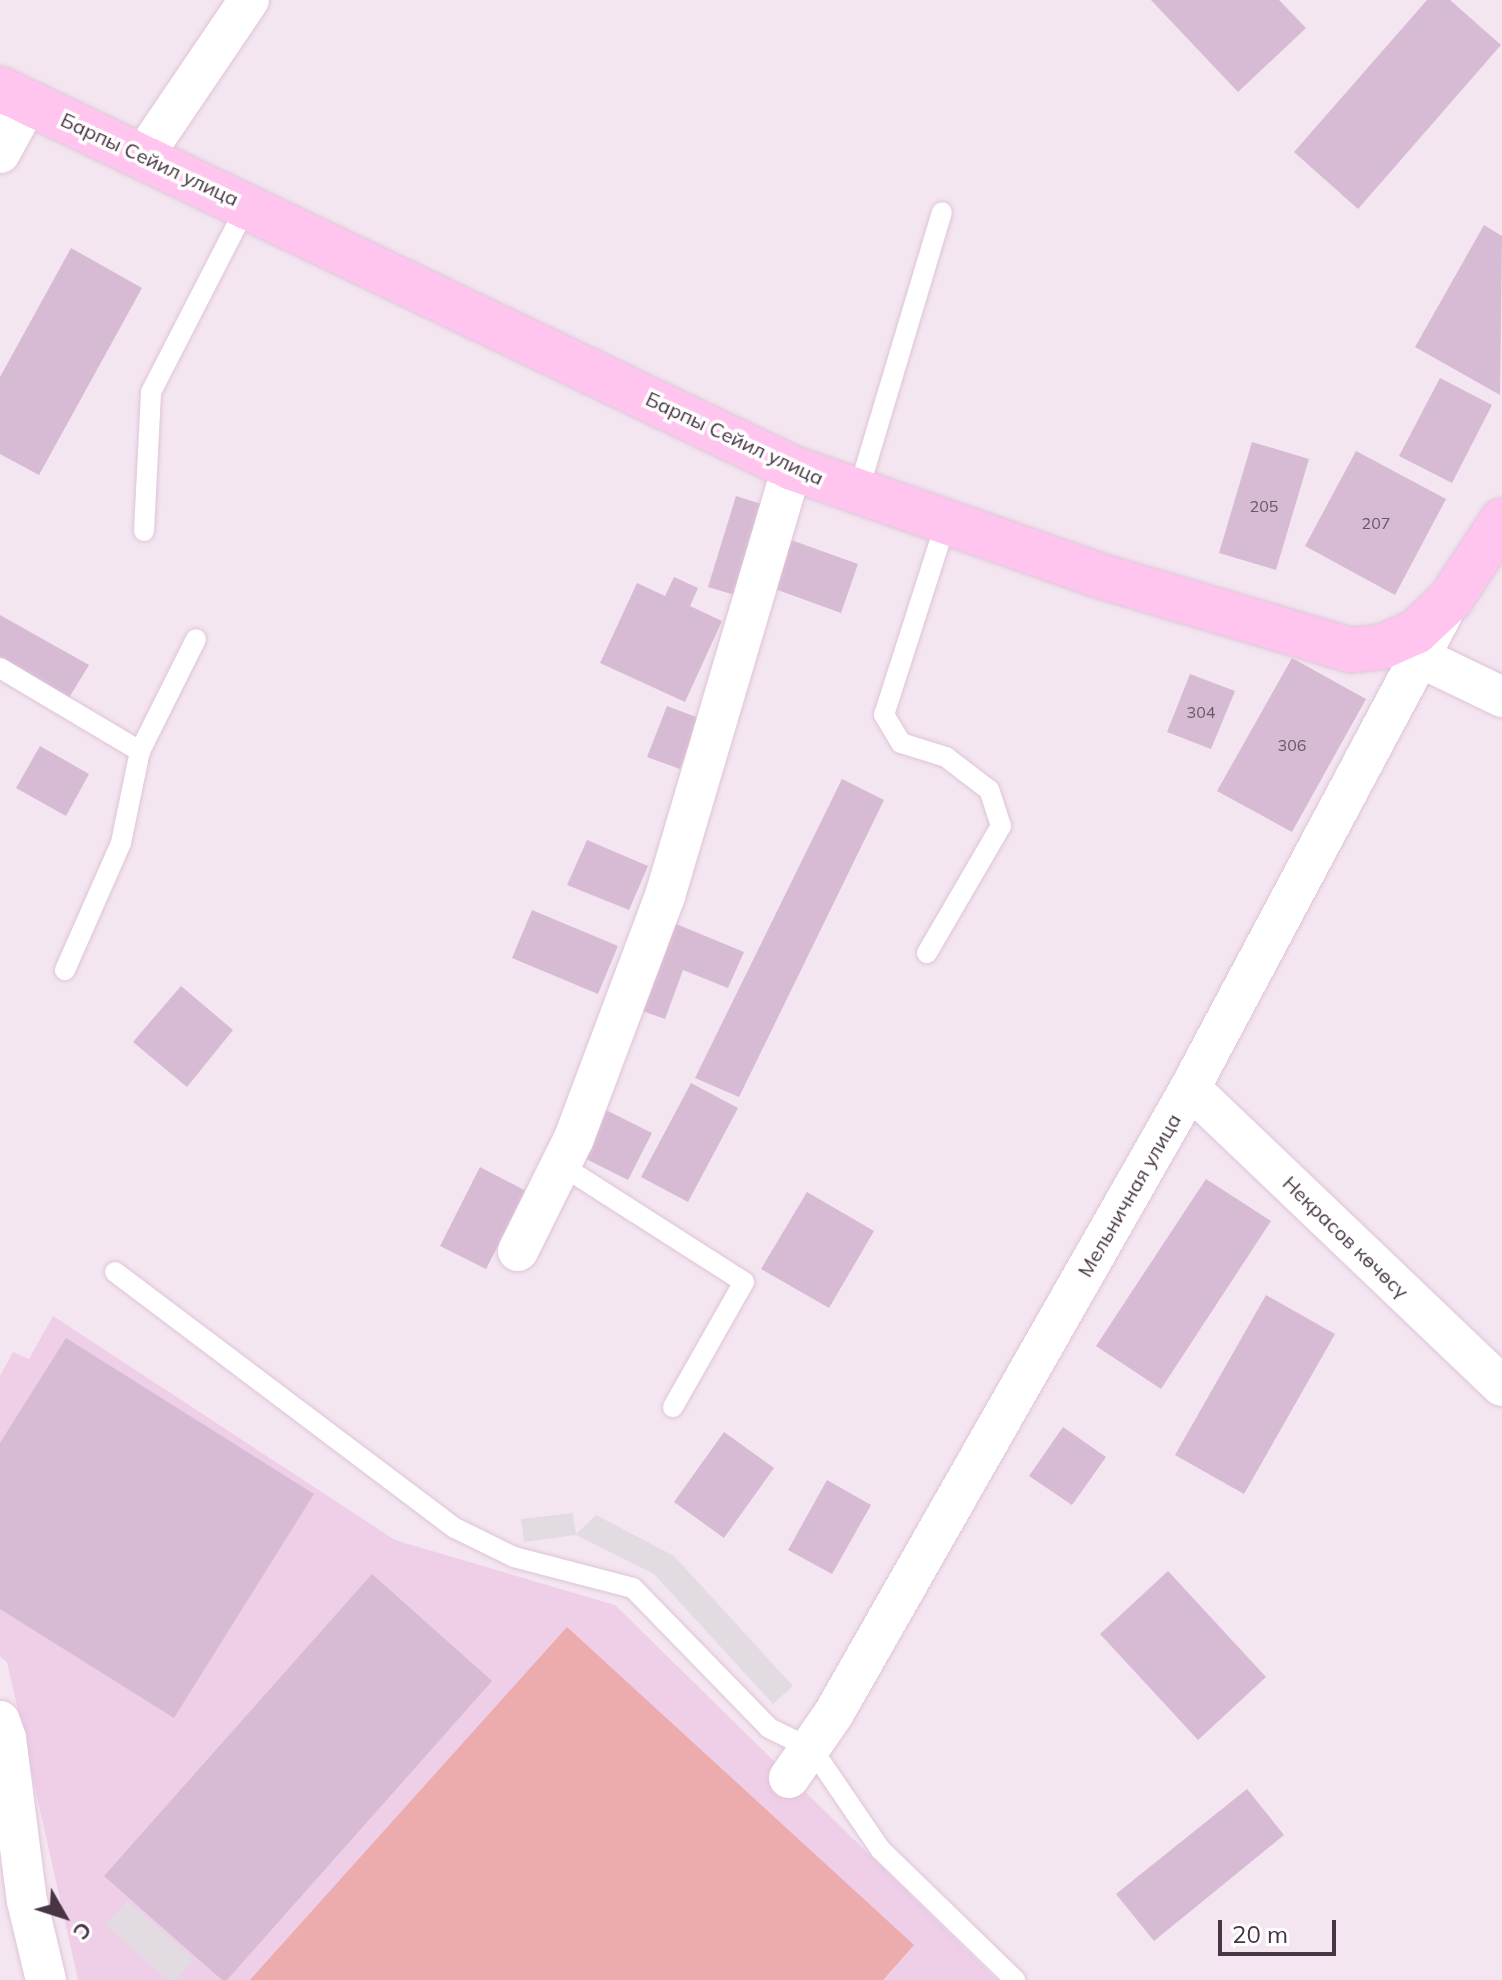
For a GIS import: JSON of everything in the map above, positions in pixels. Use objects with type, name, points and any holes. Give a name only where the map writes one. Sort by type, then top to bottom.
[{"type":"main road","name":"Барпы Сейил улица","points":[[14,96],[144,155],[792,468],[1097,575],[1351,650],[1382,647],[1416,632],[1450,600],[1502,521]]},
{"type":"street","points":[[144,155],[249,0]]},
{"type":"street","points":[[0,153],[14,96]]},
{"type":"street","points":[[518,1251],[561,1165],[665,896],[792,468]]},
{"type":"street","name":"Мельничная улица","points":[[793,1772],[1190,1088],[1450,600]]},
{"type":"street","points":[[1419,657],[1502,697]]},
{"type":"street","name":"Некрасов көчөсү","points":[[1190,1088],[1502,1386]]},
{"type":"street","points":[[0,1721],[6,1738],[27,1901],[46,1980]]},
{"type":"lane","points":[[144,531],[151,392],[247,205]]},
{"type":"lane","points":[[858,492],[942,212]]},
{"type":"lane","points":[[927,953],[1001,826],[989,790],[946,757],[901,743],[884,715],[946,522]]},
{"type":"lane","points":[[65,970],[121,843],[140,751],[196,639]]},
{"type":"lane","points":[[0,668],[140,751]]},
{"type":"lane","points":[[561,1165],[744,1282],[673,1407]]},
{"type":"lane","points":[[115,1272],[455,1528],[514,1557],[633,1588],[769,1728],[793,1772],[881,1850],[1015,1980]]},
{"type":"shaded area","points":[[53,1316],[395,1540],[615,1605],[997,1980],[78,1980],[7,1662],[0,1656],[0,1376],[13,1352],[29,1359]]},
{"type":"shaded area","points":[[573,1513],[576,1534],[596,1515],[674,1556],[793,1686],[773,1704],[654,1574],[576,1535],[524,1542],[521,1519]]},
{"type":"shaded area","points":[[567,1627],[914,1945],[883,1980],[250,1980]]},
{"type":"shaded area","points":[[127,1900],[194,1959],[176,1980],[168,1980],[105,1925]]},
{"type":"building","points":[[1151,0],[1279,0],[1306,28],[1238,92]]},
{"type":"building","points":[[1427,0],[1450,0],[1501,45],[1358,209],[1294,152]]},
{"type":"building","points":[[1484,225],[1502,236],[1500,395],[1415,347]]},
{"type":"building","points":[[71,248],[142,288],[39,475],[0,454],[0,377]]},
{"type":"building","points":[[1440,378],[1492,405],[1452,483],[1399,456]]},
{"type":"building","points":[[1252,442],[1309,459],[1276,570],[1219,553]]},
{"type":"building","points":[[1356,451],[1446,499],[1395,595],[1305,546]]},
{"type":"building","points":[[736,496],[765,505],[738,596],[708,587]]},
{"type":"building","points":[[791,540],[858,564],[841,613],[775,589]]},
{"type":"building","points":[[674,577],[698,588],[690,606],[722,621],[685,702],[600,663],[637,583],[665,596]]},
{"type":"building","points":[[0,615],[89,665],[67,701],[0,662]]},
{"type":"building","points":[[1292,658],[1366,699],[1292,832],[1217,791]]},
{"type":"building","points":[[1190,674],[1235,691],[1211,749],[1167,732]]},
{"type":"building","points":[[667,706],[699,718],[680,769],[647,757]]},
{"type":"building","points":[[40,746],[89,774],[66,816],[16,788]]},
{"type":"building","points":[[842,779],[884,800],[739,1097],[695,1078]]},
{"type":"building","points":[[587,840],[648,866],[629,910],[567,885]]},
{"type":"building","points":[[532,910],[618,946],[598,994],[512,958]]},
{"type":"building","points":[[669,921],[744,952],[728,988],[683,970],[665,1019],[634,1008]]},
{"type":"building","points":[[181,986],[233,1030],[187,1087],[133,1042]]},
{"type":"building","points":[[691,1083],[738,1108],[688,1202],[641,1177]]},
{"type":"building","points":[[604,1109],[652,1133],[628,1180],[580,1156]]},
{"type":"building","points":[[480,1167],[526,1191],[486,1269],[440,1246]]},
{"type":"building","points":[[1206,1179],[1271,1221],[1161,1389],[1096,1346]]},
{"type":"building","points":[[807,1192],[874,1231],[829,1308],[761,1269]]},
{"type":"building","points":[[1266,1295],[1335,1334],[1244,1494],[1175,1455]]},
{"type":"building","points":[[66,1338],[314,1494],[174,1718],[0,1609],[0,1443]]},
{"type":"building","points":[[1063,1427],[1106,1457],[1072,1505],[1029,1476]]},
{"type":"building","points":[[724,1432],[774,1468],[724,1538],[674,1502]]},
{"type":"building","points":[[827,1480],[871,1505],[832,1574],[788,1550]]},
{"type":"building","points":[[1168,1571],[1266,1677],[1198,1740],[1100,1634]]},
{"type":"building","points":[[372,1574],[492,1681],[227,1980],[222,1980],[104,1876]]},
{"type":"building","points":[[1247,1789],[1284,1835],[1154,1941],[1116,1894]]}]
